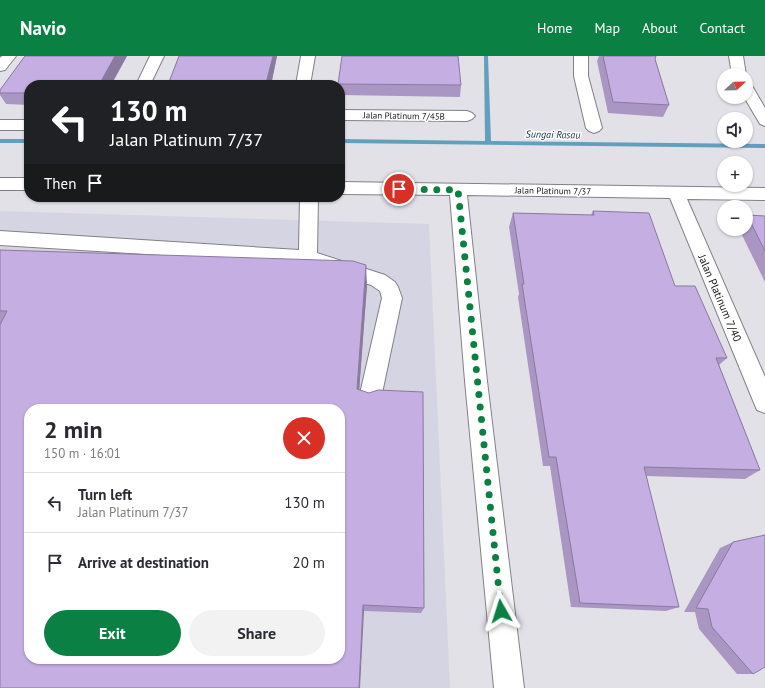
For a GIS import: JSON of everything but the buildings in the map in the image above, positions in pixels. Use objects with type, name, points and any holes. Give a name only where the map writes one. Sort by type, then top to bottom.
[{"type":"street","points":[[0,67],[9,56]]},
{"type":"street","points":[[145,80],[157,56]]},
{"type":"street","points":[[304,80],[308,56]]},
{"type":"street","points":[[581,56],[581,76],[594,128]]},
{"type":"street","points":[[736,56],[738,68]]},
{"type":"street","points":[[753,100],[765,121]]},
{"type":"street","name":"Jalan Platinum 7/45B","points":[[345,115],[467,116]]},
{"type":"street","points":[[0,125],[24,125]]},
{"type":"street","points":[[0,184],[24,184]]},
{"type":"street","name":"Jalan Platinum 7/37","points":[[345,188],[765,194]]},
{"type":"street","points":[[458,190],[509,688]]},
{"type":"street","name":"Jalan Platinum 7/40","points":[[676,193],[765,403]]},
{"type":"street","points":[[308,258],[309,202]]},
{"type":"street","points":[[0,238],[308,258],[378,280],[388,288],[392,298],[370,398]]},
{"type":"shaded area","points":[[0,211],[429,224],[450,688],[0,688]]},
{"type":"waterway","points":[[486,56],[488,142]]},
{"type":"waterway","name":"Sungai Rasau","points":[[0,141],[24,141]]},
{"type":"waterway","name":"Sungai Rasau","points":[[345,141],[765,146]]},
{"type":"route","points":[[399,189],[458,190],[476,381],[501,611]]}]
